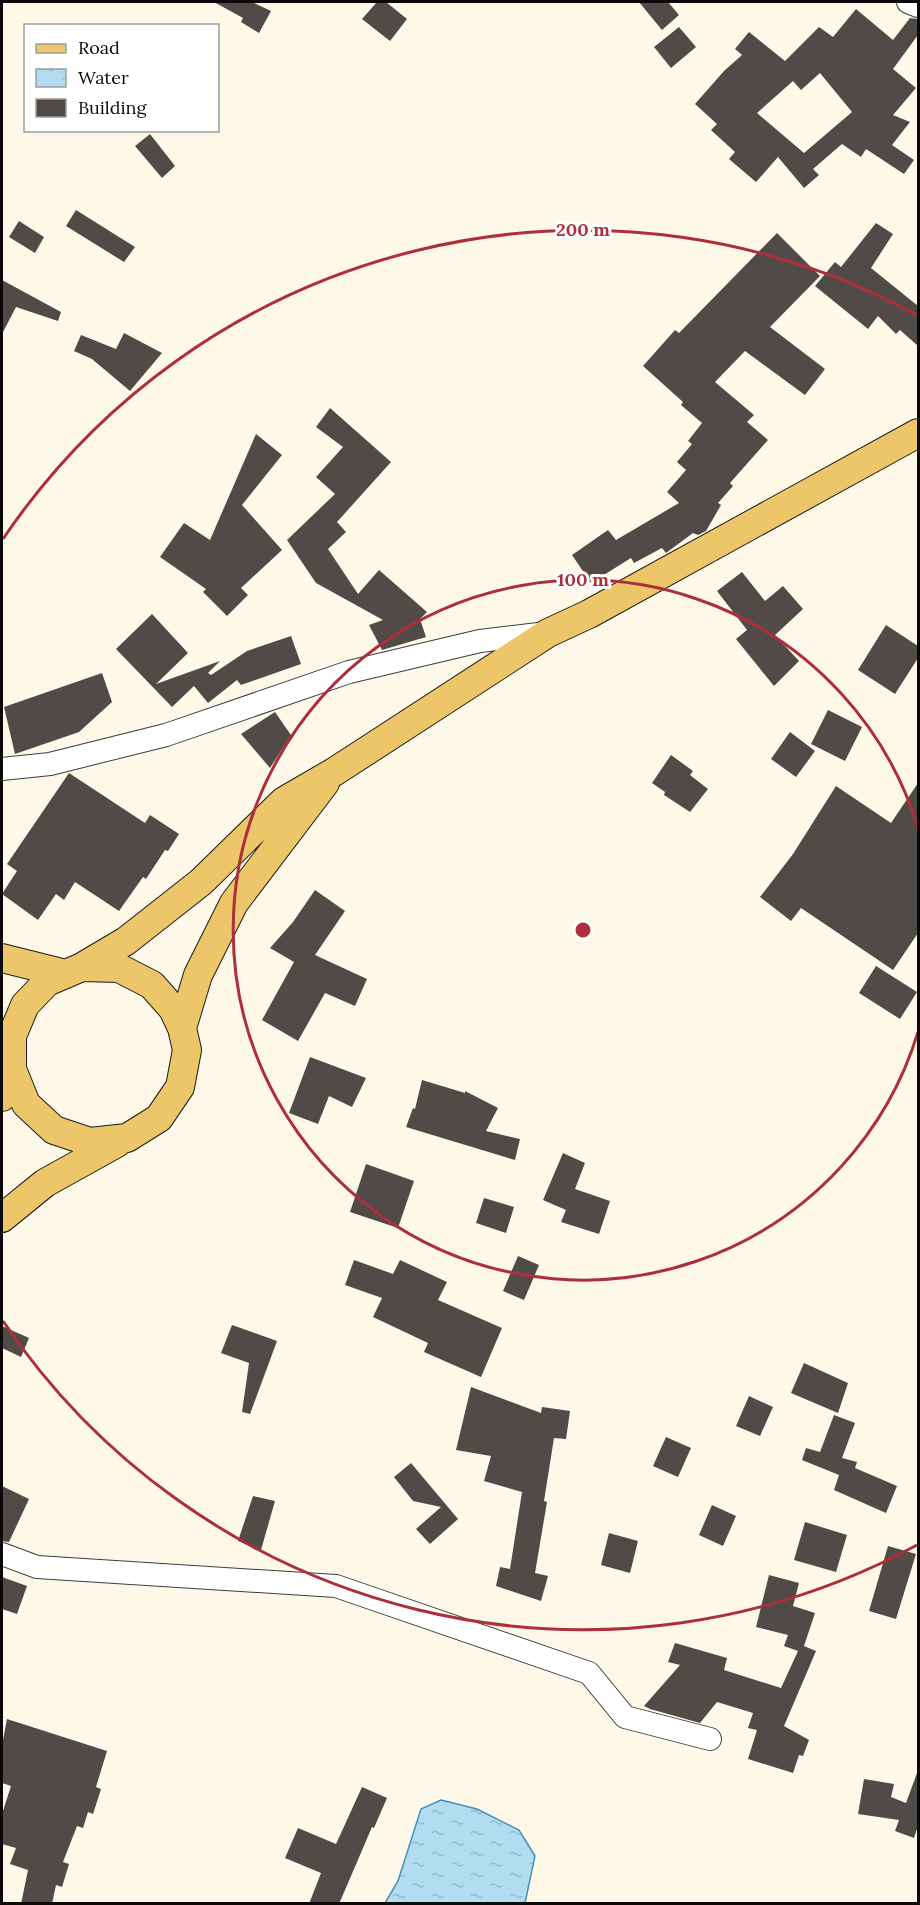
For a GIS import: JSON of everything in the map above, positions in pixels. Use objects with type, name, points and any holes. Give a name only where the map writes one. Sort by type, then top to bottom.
[{"type":"main road","points":[[2,1097],[12,1036],[25,1005],[47,982],[126,941],[166,911],[201,882],[284,801],[334,772],[548,633],[589,614],[918,433]]},
{"type":"main road","points":[[182,1028],[198,975],[234,903],[334,772]]},
{"type":"main road","points":[[2,958],[74,970],[119,968],[153,985],[173,1009],[182,1028],[187,1050],[180,1087],[159,1118],[45,1183],[2,1218]]},
{"type":"main road","points":[[8,1057],[26,1104],[54,1130],[90,1142],[127,1138]]},
{"type":"street","points":[[908,2],[918,6]]},
{"type":"street","points":[[2,769],[50,764],[166,735],[349,672],[480,641],[548,633]]},
{"type":"street","points":[[2,1554],[37,1568],[336,1586],[589,1673],[625,1718],[710,1739]]},
{"type":"water","points":[[441,1800],[477,1809],[519,1830],[535,1856],[525,1903],[385,1903],[398,1881],[421,1809]]},
{"type":"building","points":[[214,2],[252,2],[271,11],[259,33],[241,22],[243,18]]},
{"type":"building","points":[[377,2],[386,2],[407,19],[390,41],[362,19]]},
{"type":"building","points":[[639,2],[668,2],[679,15],[662,30]]},
{"type":"building","points":[[856,9],[893,40],[910,18],[918,19],[918,35],[893,69],[916,88],[893,115],[910,122],[892,145],[914,160],[904,174],[866,149],[861,157],[842,144],[813,169],[819,175],[804,188],[778,157],[756,182],[729,159],[735,152],[711,130],[717,124],[695,104],[724,71],[742,55],[735,49],[749,32],[785,61],[819,27],[833,37]],"holes":[[[820,73],[852,112],[804,153],[757,113],[793,81],[801,90]]]},
{"type":"building","points":[[679,27],[696,47],[671,68],[654,47]]},
{"type":"building","points":[[150,134],[175,166],[162,178],[135,146]]},
{"type":"building","points":[[76,210],[135,247],[124,262],[66,226]]},
{"type":"building","points":[[19,221],[44,237],[35,253],[9,237]]},
{"type":"building","points":[[876,223],[893,234],[871,268],[918,306],[918,346],[900,330],[896,334],[878,316],[868,329],[815,286],[835,262],[841,267]]},
{"type":"building","points":[[777,233],[820,276],[770,327],[825,369],[805,395],[745,351],[715,382],[754,415],[747,422],[768,440],[730,483],[733,486],[718,503],[721,505],[706,531],[698,535],[693,533],[666,553],[662,548],[634,563],[631,558],[591,583],[572,555],[608,530],[616,540],[679,503],[667,492],[686,470],[677,462],[692,444],[688,441],[702,423],[681,405],[683,402],[643,366],[675,330],[679,333]]},
{"type":"building","points":[[2,280],[61,312],[58,321],[16,307],[2,334]]},
{"type":"building","points":[[124,333],[162,353],[130,391],[92,359],[74,351],[81,335],[116,349]]},
{"type":"building","points":[[330,408],[391,462],[337,522],[346,532],[328,549],[358,594],[379,570],[427,612],[420,619],[426,637],[382,650],[369,625],[383,620],[316,583],[287,540],[335,494],[316,477],[343,447],[316,427]]},
{"type":"building","points":[[256,434],[282,455],[242,505],[282,550],[241,588],[248,595],[227,616],[203,592],[206,589],[160,557],[184,523],[210,540]]},
{"type":"building","points":[[742,572],[765,601],[783,586],[803,609],[775,635],[799,661],[774,686],[736,639],[747,630],[717,591]]},
{"type":"building","points":[[152,614],[188,653],[156,684],[220,661],[208,673],[211,675],[247,651],[291,636],[301,664],[241,685],[237,680],[208,703],[194,686],[172,707],[116,649]]},
{"type":"building","points":[[886,625],[918,646],[918,658],[895,694],[858,670]]},
{"type":"building","points":[[102,673],[112,702],[79,732],[15,754],[4,707]]},
{"type":"building","points":[[828,710],[862,727],[845,761],[811,744]]},
{"type":"building","points":[[275,712],[293,738],[286,743],[270,768],[241,734]]},
{"type":"building","points":[[790,732],[815,751],[796,777],[771,759]]},
{"type":"building","points":[[671,755],[693,771],[690,775],[708,789],[690,812],[664,795],[665,792],[652,783]]},
{"type":"building","points":[[69,773],[145,823],[150,815],[179,834],[168,851],[165,850],[146,879],[143,877],[119,911],[75,882],[64,900],[56,894],[38,920],[2,894],[17,871],[7,864]]},
{"type":"building","points":[[918,783],[918,933],[893,970],[801,908],[791,921],[760,897],[793,854],[836,786],[891,823]]},
{"type":"building","points":[[315,890],[345,911],[315,955],[367,979],[355,1006],[325,993],[298,1041],[262,1020],[294,962],[270,948],[293,922]]},
{"type":"building","points":[[876,966],[917,992],[900,1019],[859,993]]},
{"type":"building","points":[[310,1057],[366,1078],[352,1107],[329,1096],[318,1124],[289,1113]]},
{"type":"building","points":[[422,1080],[465,1093],[465,1091],[498,1108],[486,1131],[520,1139],[515,1160],[406,1127],[413,1108],[415,1109]]},
{"type":"building","points":[[563,1153],[585,1163],[575,1189],[610,1201],[599,1234],[561,1222],[566,1210],[543,1200]]},
{"type":"building","points":[[366,1164],[414,1181],[398,1228],[350,1212]]},
{"type":"building","points":[[484,1198],[514,1207],[506,1233],[476,1223]]},
{"type":"building","points":[[518,1256],[539,1265],[524,1300],[503,1291]]},
{"type":"building","points":[[354,1260],[393,1274],[400,1260],[447,1282],[438,1300],[502,1328],[481,1377],[424,1352],[428,1343],[373,1317],[382,1298],[345,1285]]},
{"type":"building","points":[[232,1325],[277,1341],[250,1414],[242,1412],[249,1363],[221,1353]]},
{"type":"building","points":[[2,1326],[29,1338],[21,1357],[2,1348]]},
{"type":"building","points":[[804,1363],[848,1383],[838,1413],[791,1393]]},
{"type":"building","points":[[471,1387],[541,1413],[542,1407],[570,1411],[566,1439],[554,1438],[544,1501],[547,1502],[535,1573],[548,1576],[541,1601],[496,1586],[500,1567],[510,1569],[522,1492],[484,1481],[491,1456],[456,1450]]},
{"type":"building","points":[[749,1396],[773,1407],[760,1436],[736,1426]]},
{"type":"building","points":[[834,1415],[855,1423],[842,1458],[857,1462],[855,1468],[897,1486],[886,1513],[834,1490],[839,1475],[802,1460],[806,1448],[820,1452]]},
{"type":"building","points":[[666,1437],[691,1448],[678,1477],[653,1466]]},
{"type":"building","points":[[411,1463],[458,1519],[430,1544],[416,1529],[441,1507],[413,1501],[394,1477]]},
{"type":"building","points":[[2,1486],[29,1499],[9,1542],[2,1541]]},
{"type":"building","points":[[253,1496],[275,1501],[261,1550],[238,1541]]},
{"type":"building","points":[[712,1505],[736,1516],[723,1546],[699,1535]]},
{"type":"building","points":[[805,1522],[847,1535],[836,1572],[794,1560]]},
{"type":"building","points":[[609,1533],[638,1541],[630,1573],[601,1565]]},
{"type":"building","points":[[888,1546],[916,1554],[896,1619],[869,1611]]},
{"type":"building","points":[[769,1575],[799,1583],[793,1606],[815,1613],[804,1646],[816,1651],[784,1726],[809,1740],[803,1756],[799,1755],[793,1773],[748,1759],[757,1730],[748,1728],[753,1713],[717,1702],[700,1723],[644,1706],[680,1665],[668,1662],[675,1643],[727,1658],[724,1670],[781,1688],[798,1651],[784,1646],[788,1635],[756,1627]]},
{"type":"building","points":[[2,1577],[27,1586],[17,1614],[2,1609]]},
{"type":"building","points":[[7,1719],[107,1751],[96,1787],[101,1789],[93,1814],[88,1812],[83,1828],[77,1826],[63,1862],[69,1864],[62,1887],[56,1885],[52,1904],[21,1904],[28,1870],[10,1864],[16,1848],[2,1844],[2,1814],[11,1786],[2,1783],[2,1745]]},
{"type":"building","points":[[917,1773],[918,1826],[914,1838],[895,1831],[899,1820],[858,1814],[864,1779],[894,1784],[891,1797],[906,1803]]},
{"type":"building","points":[[362,1787],[387,1798],[374,1828],[372,1827],[339,1904],[309,1904],[321,1873],[285,1858],[298,1828],[336,1844]]}]
